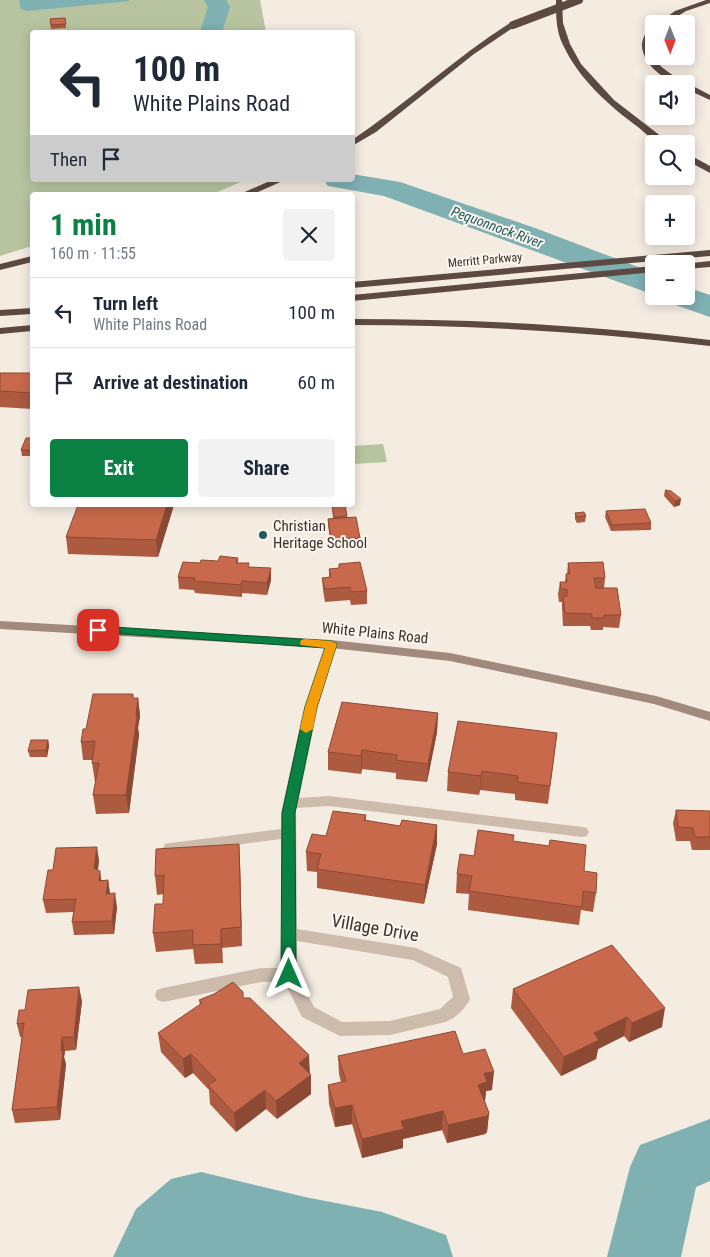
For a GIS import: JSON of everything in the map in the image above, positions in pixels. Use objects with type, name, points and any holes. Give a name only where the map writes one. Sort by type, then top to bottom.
[{"type":"highway","points":[[559,0],[557,10],[561,33],[578,65],[611,100],[656,135]]},
{"type":"highway","points":[[355,142],[391,117],[487,40],[513,25],[579,0]]},
{"type":"highway","points":[[671,15],[710,1]]},
{"type":"highway","points":[[655,65],[667,75]]},
{"type":"highway","points":[[695,90],[710,98]]},
{"type":"highway","points":[[695,161],[710,170]]},
{"type":"highway","points":[[251,192],[276,182]]},
{"type":"highway","name":"Merritt Parkway","points":[[355,285],[710,253]]},
{"type":"highway","points":[[0,267],[30,260]]},
{"type":"highway","points":[[695,265],[710,264]]},
{"type":"highway","name":"Merritt Parkway","points":[[355,298],[645,269]]},
{"type":"highway","points":[[0,313],[30,311]]},
{"type":"highway","points":[[355,322],[457,322],[549,327],[710,343]]},
{"type":"highway","points":[[0,331],[30,328]]},
{"type":"highway","points":[[0,339],[30,336]]},
{"type":"main road","name":"White Plains Road","points":[[0,625],[331,644],[450,657],[656,700],[710,717]]},
{"type":"street","name":"Village Drive","points":[[289,934],[416,954],[455,973],[462,999],[445,1015],[390,1028],[340,1029],[308,1012],[289,974],[288,833],[291,803],[311,707],[331,644]]},
{"type":"street","points":[[291,803],[329,801],[582,832]]},
{"type":"street","points":[[170,848],[288,833]]},
{"type":"street","points":[[163,995],[261,976],[289,974]]},
{"type":"green space","points":[[0,0],[260,0],[266,30],[30,30],[30,182],[240,182],[218,192],[30,192],[30,247],[0,256]]},
{"type":"green space","points":[[383,444],[387,462],[355,464],[355,446]]},
{"type":"water","points":[[19,0],[130,1],[27,11],[21,9]]},
{"type":"water","points":[[201,1172],[305,1197],[382,1212],[446,1235],[453,1257],[113,1257],[136,1209],[171,1179]]},
{"type":"building","points":[[65,18],[66,24],[51,25],[50,19]]},
{"type":"building","points":[[0,373],[30,373],[30,393],[0,391]]},
{"type":"building","points":[[26,438],[30,438],[30,450],[21,450]]},
{"type":"building","points":[[665,490],[671,491],[681,499],[675,501]]},
{"type":"building","points":[[77,507],[166,507],[156,540],[66,537]]},
{"type":"building","points":[[332,507],[345,507],[347,516],[334,517]]},
{"type":"building","points":[[645,509],[651,523],[612,525],[606,511]]},
{"type":"building","points":[[584,512],[586,516],[577,517],[575,513]]},
{"type":"building","points":[[356,517],[360,538],[331,539],[328,519]]},
{"type":"building","points":[[220,556],[238,558],[236,563],[249,563],[248,567],[271,568],[267,583],[242,581],[241,585],[194,581],[195,578],[178,577],[183,562],[218,561]]},
{"type":"building","points":[[360,562],[367,591],[351,592],[350,587],[325,589],[322,578],[331,577],[329,569],[339,568],[339,564]]},
{"type":"building","points":[[603,562],[605,578],[594,578],[596,588],[617,588],[621,615],[604,615],[604,618],[592,618],[592,614],[565,613],[563,596],[567,596],[567,589],[561,589],[560,582],[567,582],[566,574],[570,574],[568,563]]},
{"type":"building","points":[[93,694],[133,694],[133,698],[138,698],[126,795],[93,795],[99,763],[92,763],[95,741],[81,742],[83,729],[86,729]]},
{"type":"building","points":[[342,702],[438,713],[428,764],[396,760],[397,755],[362,750],[361,756],[328,752]]},
{"type":"building","points":[[458,721],[557,733],[550,786],[517,782],[518,776],[482,771],[481,776],[448,772]]},
{"type":"building","points":[[31,740],[48,740],[46,750],[28,751]]},
{"type":"building","points":[[676,810],[710,811],[710,837],[695,837],[693,828],[678,827]]},
{"type":"building","points":[[333,811],[366,815],[364,820],[400,826],[402,820],[437,825],[425,885],[317,869],[321,854],[306,852],[312,834],[326,836]]},
{"type":"building","points":[[478,830],[514,835],[513,841],[549,846],[550,840],[586,845],[584,871],[597,873],[596,893],[583,891],[582,907],[469,891],[472,876],[457,874],[460,854],[474,856]]},
{"type":"building","points":[[239,844],[241,927],[221,929],[221,944],[193,945],[193,930],[153,933],[155,904],[163,904],[164,875],[155,876],[156,849]]},
{"type":"building","points":[[97,847],[94,868],[100,871],[99,881],[108,880],[106,894],[115,893],[112,921],[72,922],[76,899],[43,900],[48,870],[53,870],[56,848]]},
{"type":"building","points":[[612,945],[665,1008],[632,1023],[627,1017],[594,1033],[599,1040],[564,1057],[513,989]]},
{"type":"building","points":[[233,982],[243,992],[243,998],[250,998],[309,1055],[299,1063],[311,1075],[276,1101],[265,1090],[234,1113],[208,1085],[216,1080],[191,1054],[183,1059],[158,1033],[202,1003],[199,1000],[214,994]]},
{"type":"building","points":[[79,987],[74,1037],[62,1037],[61,1051],[63,1051],[57,1107],[12,1110],[24,1023],[17,1024],[19,1010],[25,1010],[28,990]]},
{"type":"building","points":[[455,1031],[463,1054],[485,1049],[494,1072],[484,1073],[487,1082],[478,1085],[489,1113],[487,1116],[448,1125],[443,1111],[401,1121],[404,1129],[362,1139],[352,1105],[335,1108],[328,1085],[346,1081],[338,1056]]},
{"type":"waterway","name":"Pequonnock River","points":[[212,30],[219,7],[215,0]]},
{"type":"waterway","name":"Pequonnock River","points":[[351,182],[390,188],[524,235],[645,282]]},
{"type":"waterway","name":"Pequonnock River","points":[[695,301],[710,307]]},
{"type":"waterway","points":[[644,1257],[665,1167],[710,1150]]},
{"type":"slow traffic","points":[[305,643],[331,644],[306,729]]},
{"type":"place","name":"Christian Heritage School","points":[[263,535]]},
{"type":"route","points":[[98,630],[331,644],[311,707],[288,813],[289,974]]}]
